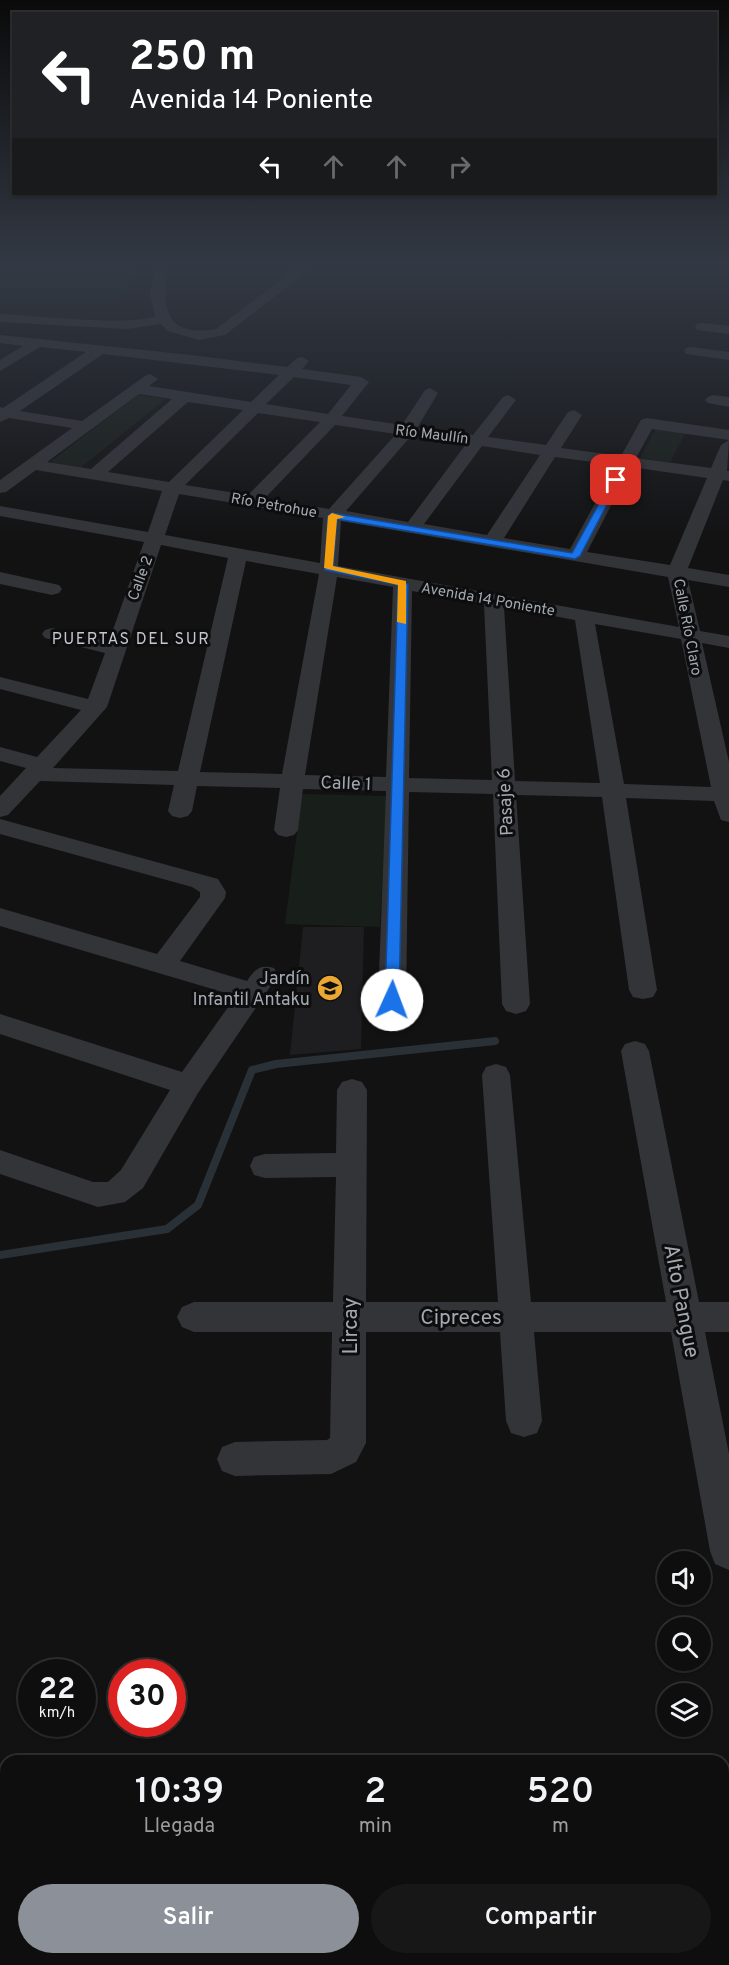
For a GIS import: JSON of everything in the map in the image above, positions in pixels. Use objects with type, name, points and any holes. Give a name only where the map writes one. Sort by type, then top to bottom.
[{"type":"street","points":[[0,367],[13,359]]},
{"type":"street","points":[[2,414],[86,359]]},
{"type":"street","points":[[0,488],[177,359]]},
{"type":"street","points":[[187,359],[295,367],[361,382],[331,420],[252,501]]},
{"type":"street","name":"Calle 2","points":[[0,810],[40,770],[96,707],[172,488],[295,367]]},
{"type":"street","name":"Río Maullín","points":[[136,389],[331,420],[723,475]]},
{"type":"street","points":[[286,830],[292,781],[328,568],[332,516],[407,431],[430,393]]},
{"type":"street","points":[[95,474],[183,398]]},
{"type":"street","points":[[412,528],[508,400]]},
{"type":"street","points":[[2,414],[87,426]]},
{"type":"street","points":[[492,542],[574,415]]},
{"type":"street","points":[[575,556],[647,423],[729,435]]},
{"type":"street","name":"Calle Río Claro","points":[[727,801],[677,572],[723,475],[729,445]]},
{"type":"street","name":"Río Petrohue","points":[[32,465],[729,581]]},
{"type":"street","name":"Avenida 14 Poniente","points":[[0,511],[328,568],[403,584],[729,642]]},
{"type":"street","points":[[180,811],[238,554]]},
{"type":"street","points":[[0,596],[8,580],[52,589]]},
{"type":"street","points":[[392,1000],[403,584]]},
{"type":"street","name":"Pasaje 6","points":[[494,600],[516,1004]]},
{"type":"street","points":[[584,616],[643,990]]},
{"type":"street","points":[[52,634],[115,649]]},
{"type":"street","points":[[0,683],[96,707]]},
{"type":"street","name":"Calle 1","points":[[0,754],[40,770],[188,778],[613,790],[727,801]]},
{"type":"street","points":[[0,826],[201,881],[212,888],[212,898],[163,965]]},
{"type":"street","points":[[0,917],[163,965],[259,983],[189,1085],[132,1179],[116,1193],[100,1196],[92,1194],[0,1162]]},
{"type":"street","points":[[0,1024],[189,1085]]},
{"type":"street","name":"Alto Pangue","points":[[635,1051],[729,1551]]},
{"type":"street","points":[[496,1075],[524,1421]]},
{"type":"street","name":"Lircay","points":[[235,1459],[331,1457],[343,1450],[350,1435],[352,1090]]},
{"type":"street","points":[[265,1166],[351,1165]]},
{"type":"street","name":"Cipreces","points":[[194,1317],[729,1317]]},
{"type":"shaded area","points":[[138,395],[166,399],[80,468],[50,462]]},
{"type":"shaded area","points":[[657,427],[686,432],[670,462],[640,458]]},
{"type":"shaded area","points":[[302,794],[387,796],[380,927],[285,924]]},
{"type":"shaded area","name":"Jardín Infantil Antaku","points":[[303,927],[364,927],[361,1049],[290,1055]]},
{"type":"waterway","points":[[0,1255],[167,1229],[198,1205],[252,1070],[276,1064],[495,1041]]},
{"type":"slow traffic","points":[[341,517],[332,516],[328,568],[403,584],[402,622]]},
{"type":"place","name":"Jardín Infantil Antaku","points":[[330,988]]},
{"type":"district","name":"PUERTAS DEL SUR","points":[[131,638]]},
{"type":"route","points":[[392,1000],[403,584],[328,568],[332,516],[575,556],[616,480]]}]
